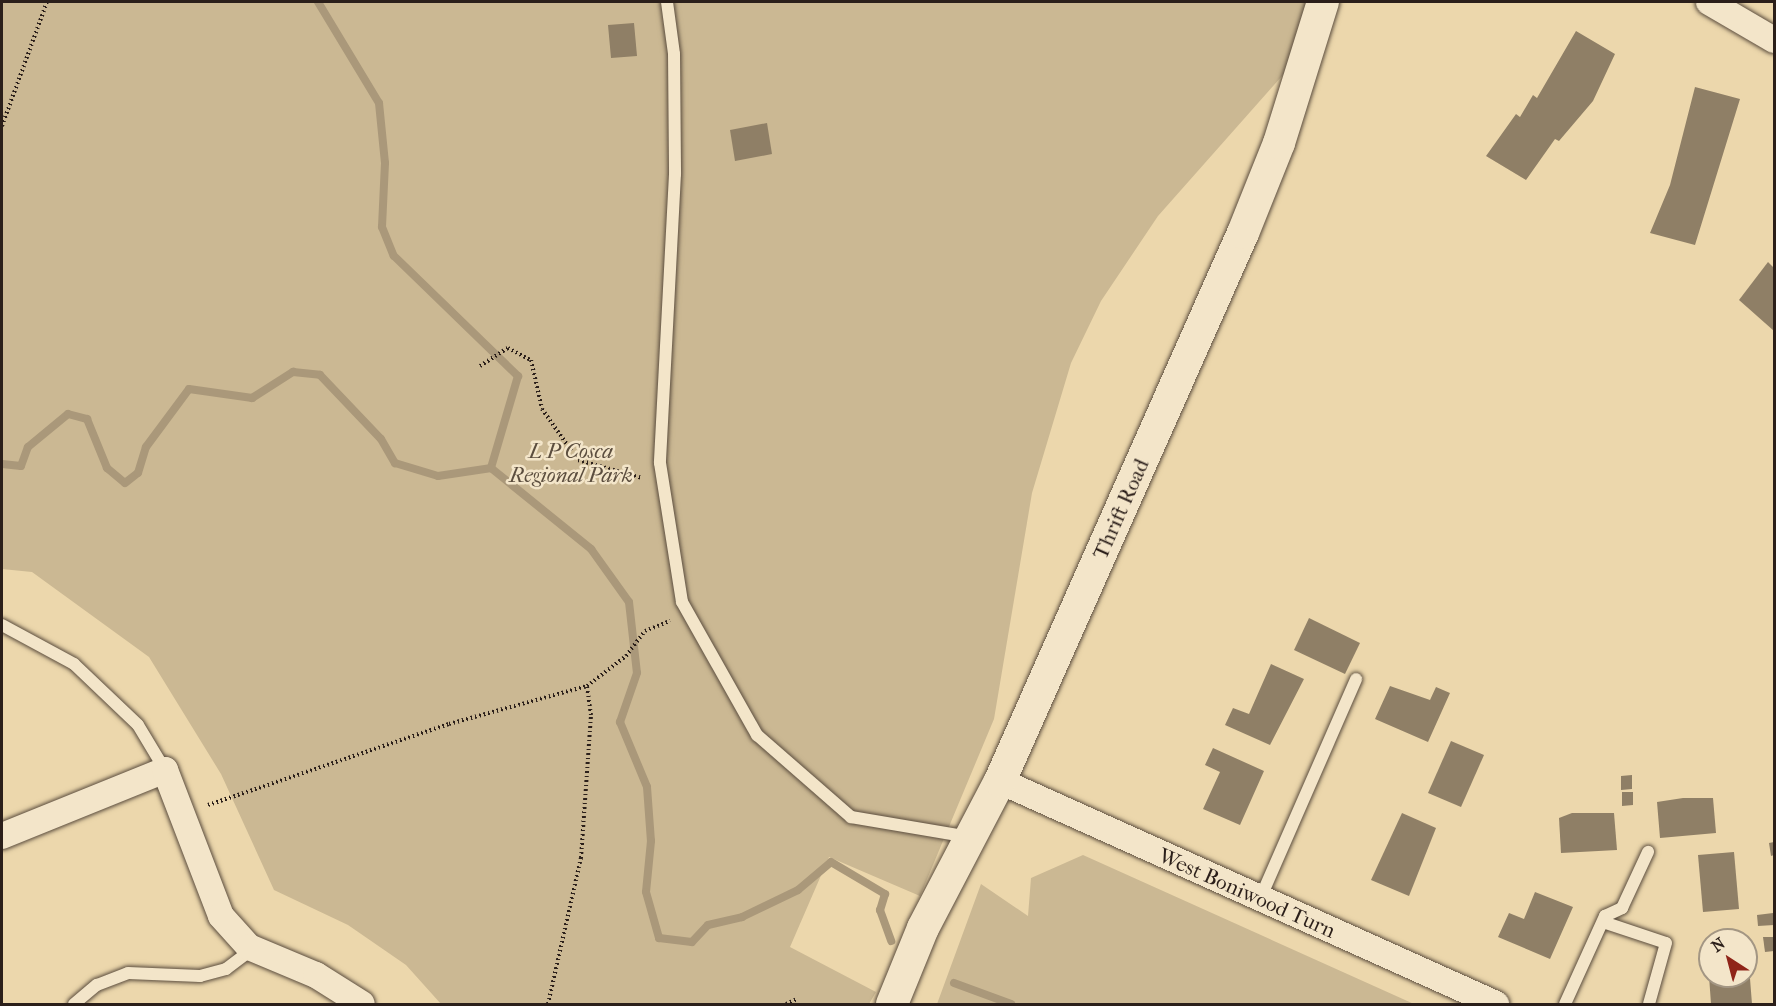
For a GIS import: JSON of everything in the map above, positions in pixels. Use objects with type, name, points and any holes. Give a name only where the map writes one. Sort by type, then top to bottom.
[{"type":"street","name":"Thrift Road","points":[[892,1005],[970,837],[1000,781],[1243,233],[1280,143],[1323,2]]},
{"type":"street","points":[[1709,2],[1774,40]]},
{"type":"street","points":[[2,836],[165,770],[221,916],[253,949],[316,975],[362,1005]]},
{"type":"street","name":"West Boniwood Turn","points":[[1000,781],[1260,901],[1496,1005]]},
{"type":"lane","points":[[668,2],[674,54],[675,174],[660,463],[682,602],[757,735],[851,817],[970,837]]},
{"type":"lane","points":[[2,624],[74,664],[138,725],[165,770]]},
{"type":"lane","points":[[1260,901],[1356,679]]},
{"type":"lane","points":[[1565,1005],[1603,922],[1622,908],[1648,852]]},
{"type":"lane","points":[[1603,922],[1666,943],[1649,1005]]},
{"type":"lane","points":[[74,1005],[97,986],[128,973],[200,976],[226,969],[253,949]]},
{"type":"path","points":[[2,126],[47,2]]},
{"type":"path","points":[[480,366],[508,348],[531,360],[542,409],[578,460],[664,481]]},
{"type":"path","points":[[182,815],[449,724],[587,686],[626,656],[645,631],[689,614]]},
{"type":"path","points":[[548,1005],[581,858],[591,715],[587,686]]},
{"type":"path","points":[[786,1005],[797,999]]},
{"type":"green space","name":"L P Cosca Regional Park","points":[[2,2],[1309,2],[1298,58],[1158,216],[1101,301],[1071,363],[1032,493],[994,719],[920,896],[829,857],[790,947],[876,992],[869,1004],[441,1004],[406,965],[348,925],[274,890],[221,774],[149,657],[32,572],[2,569]]},
{"type":"green space","points":[[1083,855],[1414,1004],[937,1004],[981,884],[1028,916],[1031,878]]},
{"type":"building","points":[[634,23],[637,56],[611,58],[608,25]]},
{"type":"building","points":[[1576,31],[1615,54],[1593,101],[1559,141],[1555,139],[1526,180],[1486,156],[1516,114],[1520,117],[1533,95],[1537,98]]},
{"type":"building","points":[[1695,87],[1740,99],[1695,245],[1650,233],[1670,185]]},
{"type":"building","points":[[767,123],[772,154],[735,161],[730,130]]},
{"type":"building","points":[[1768,262],[1774,268],[1774,331],[1739,300]]},
{"type":"building","points":[[1309,618],[1360,643],[1345,674],[1294,650]]},
{"type":"building","points":[[1271,664],[1304,679],[1270,745],[1225,725],[1233,708],[1249,714]]},
{"type":"building","points":[[1390,686],[1430,700],[1436,687],[1450,693],[1428,742],[1375,719]]},
{"type":"building","points":[[1451,741],[1484,755],[1461,807],[1428,793]]},
{"type":"building","points":[[1213,748],[1264,771],[1240,825],[1203,809],[1220,772],[1205,765]]},
{"type":"building","points":[[1632,775],[1632,789],[1621,790],[1621,776]]},
{"type":"building","points":[[1622,792],[1633,792],[1633,805],[1622,806]]},
{"type":"building","points":[[1683,798],[1713,798],[1716,833],[1660,838],[1657,802]]},
{"type":"building","points":[[1402,813],[1436,828],[1409,896],[1371,880]]},
{"type":"building","points":[[1572,813],[1614,813],[1617,850],[1561,853],[1559,818]]},
{"type":"building","points":[[1774,842],[1774,855],[1771,856],[1769,843]]},
{"type":"building","points":[[1734,852],[1739,909],[1703,912],[1698,855]]},
{"type":"building","points":[[1535,892],[1573,907],[1550,959],[1498,937],[1509,913],[1524,919]]},
{"type":"building","points":[[1773,913],[1774,925],[1758,926],[1757,915]]},
{"type":"building","points":[[1763,937],[1774,937],[1774,951],[1765,952]]},
{"type":"building","points":[[1710,988],[1751,988],[1752,1004],[1711,1004]]},
{"type":"waterway","points":[[318,2],[379,103],[385,163],[382,227],[394,256],[518,376],[491,468],[591,549],[629,602],[637,673],[620,722],[647,787],[651,841],[646,892],[659,938],[692,942],[708,925],[742,917],[798,890],[831,862],[885,894],[880,910],[891,941]]},
{"type":"waterway","points":[[2,464],[21,466],[28,447],[68,414],[87,419],[107,468],[125,483],[138,473],[146,447],[189,389],[252,398],[293,372],[320,375],[381,439],[395,463],[438,476],[491,468]]},
{"type":"waterway","points":[[954,983],[1011,1004]]}]
